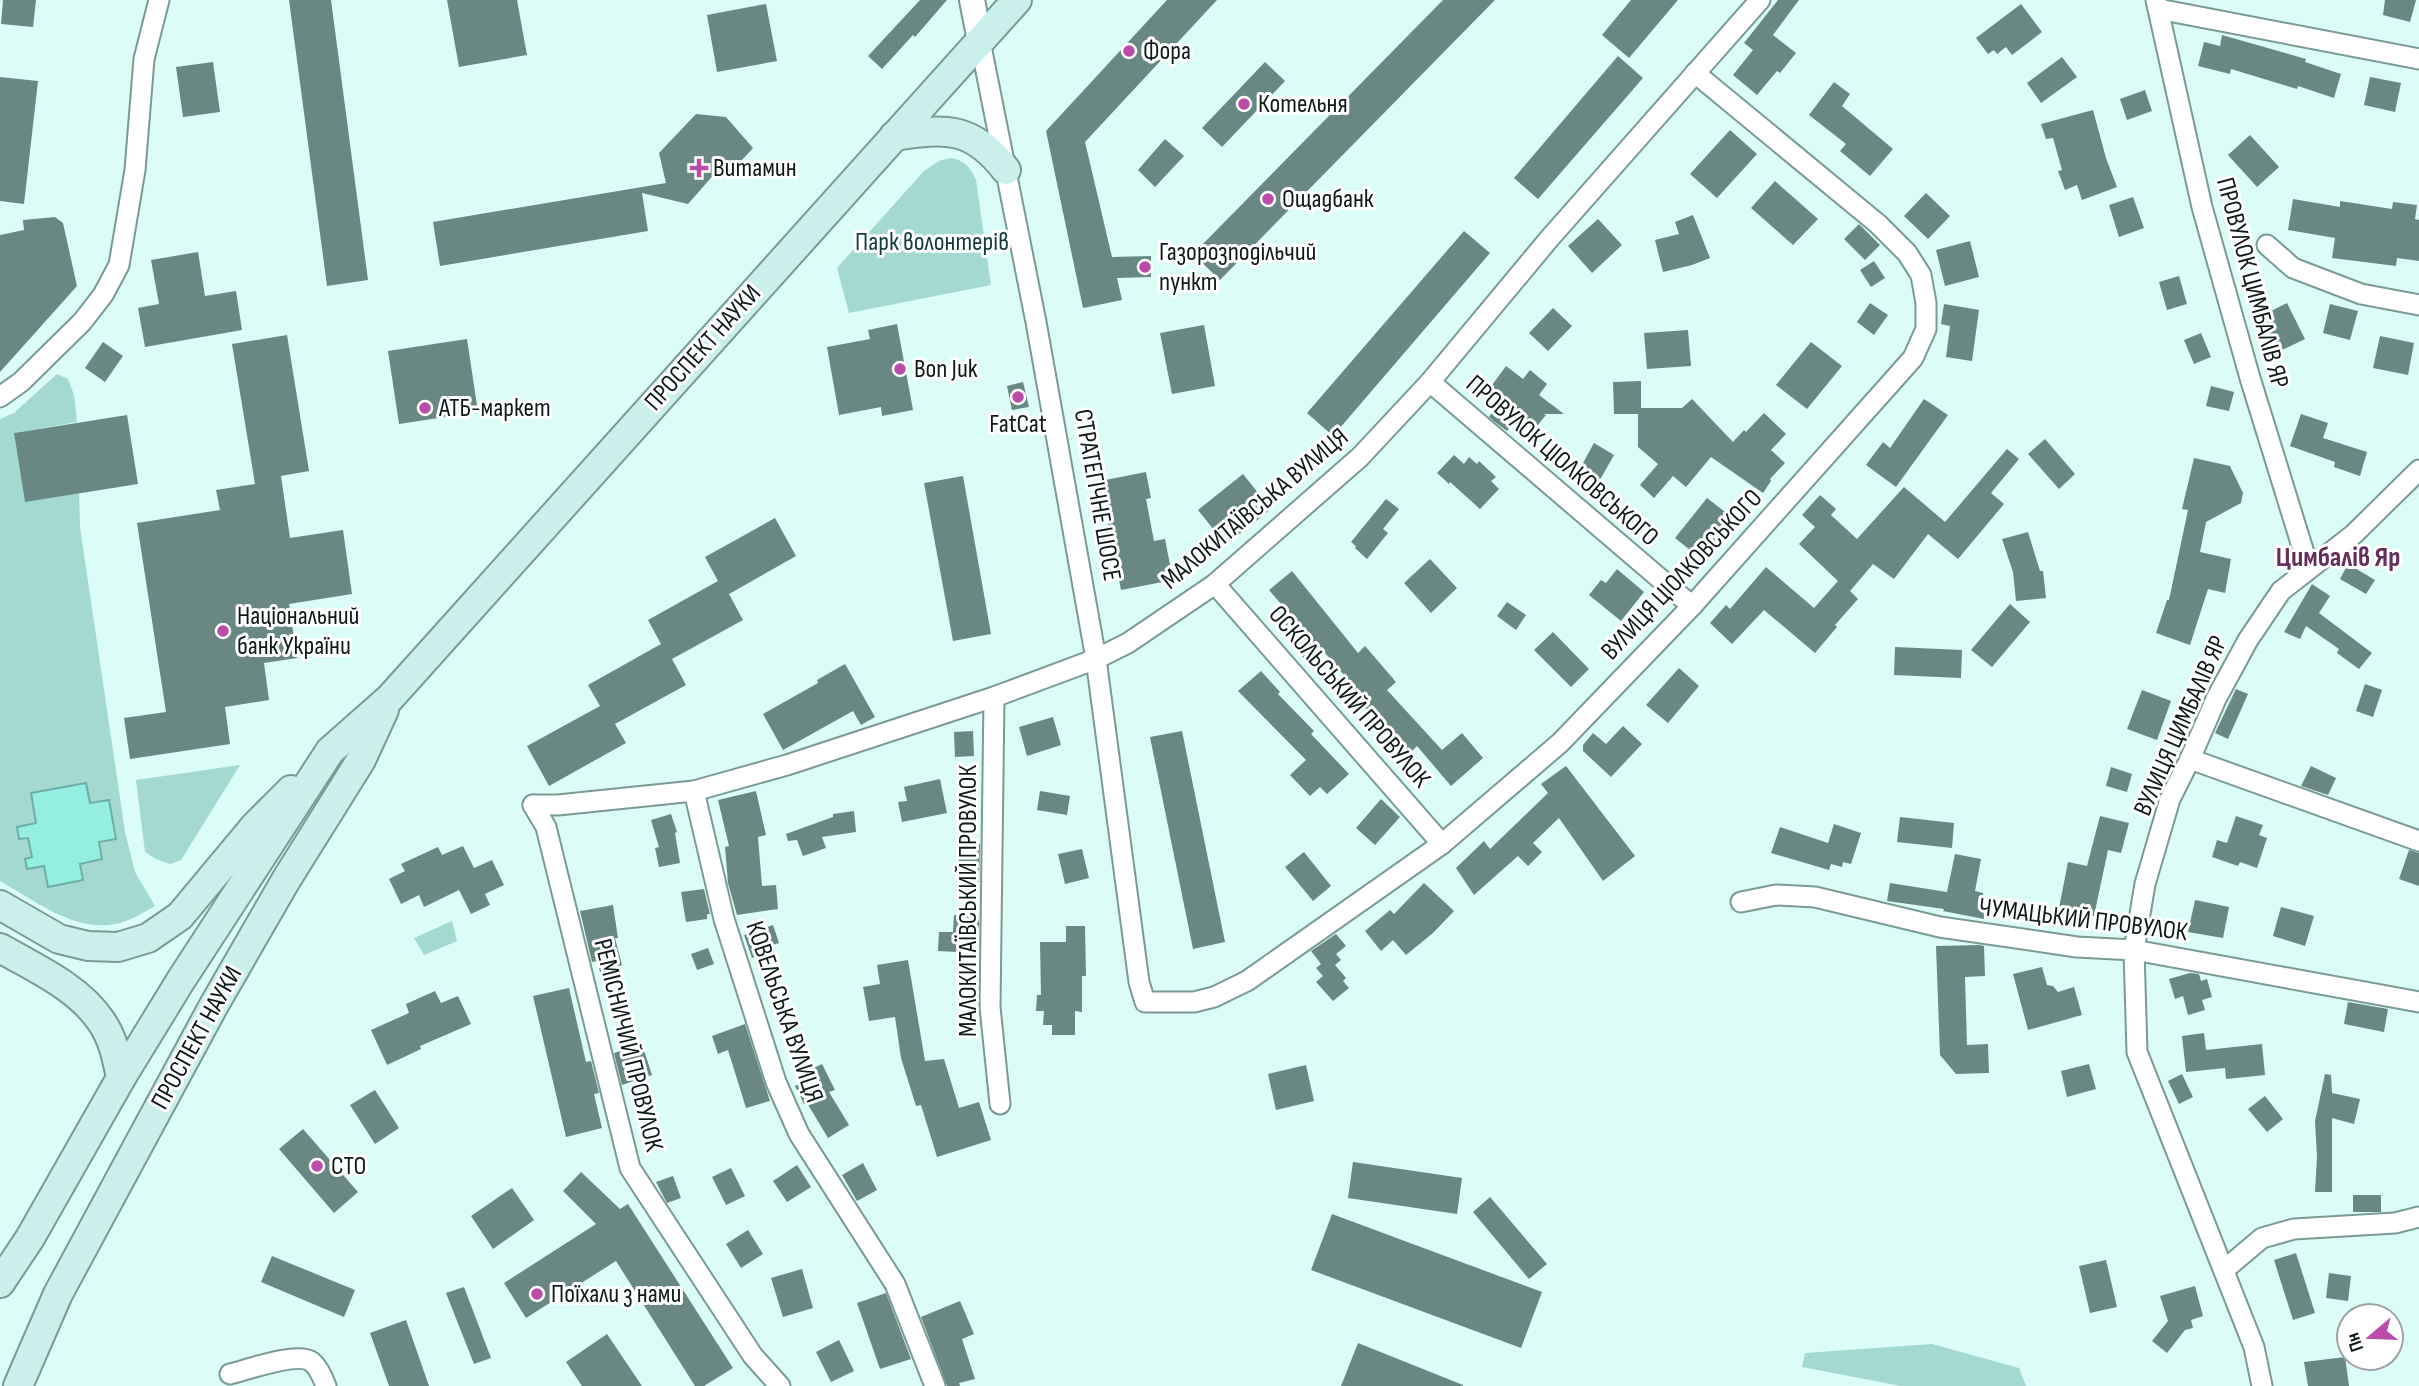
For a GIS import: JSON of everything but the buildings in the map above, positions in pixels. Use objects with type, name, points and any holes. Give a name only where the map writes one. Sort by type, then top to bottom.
[{"type":"main road","name":"ПРОСПЕКТ НАУКИ","points":[[0,1283],[30,1238],[181,979],[330,751],[390,698],[1017,0]]},
{"type":"main road","points":[[894,136],[929,131],[962,133],[981,143],[1006,170]]},
{"type":"main road","name":"ПРОСПЕКТ НАУКИ","points":[[18,1386],[58,1294],[214,1005],[286,880],[361,760],[390,698]]},
{"type":"main road","points":[[0,905],[59,939],[88,946],[118,947],[148,938],[180,916],[255,826],[330,751]]},
{"type":"main road","points":[[0,948],[79,997],[101,1021],[114,1048],[116,1089]]},
{"type":"street","points":[[0,397],[21,382],[82,321],[103,295],[119,265],[135,170],[144,59],[159,0]]},
{"type":"street","name":"СТРАТЕГІЧНЕ ШОСЕ","points":[[972,0],[1096,660],[1139,982],[1145,1002]]},
{"type":"street","name":"МАЛОКИТАЇВСЬКА ВУЛИЦЯ","points":[[533,805],[558,805],[694,791],[787,765],[994,697],[1096,660],[1128,643],[1215,584],[1360,457],[1430,382],[1549,239],[1760,0]]},
{"type":"street","name":"ПРОВУЛОК ЦИМБАЛІВ ЯР","points":[[2309,569],[2250,378],[2202,207],[2157,4],[2419,59]]},
{"type":"street","name":"ВУЛИЦЯ ЦІОЛКОВСЬКОГО","points":[[1145,1002],[1194,1002],[1214,997],[1247,981],[1442,844],[1560,743],[1692,606],[1913,358],[1926,329],[1926,303],[1921,275],[1907,253],[1878,224],[1695,73]]},
{"type":"street","name":"ПРОВУЛОК ЦИМБАЛІВ ЯР","points":[[2267,244],[2293,268],[2361,294],[2419,305]]},
{"type":"street","name":"ПРОВУЛОК ЦІОЛКОВСЬКОГО","points":[[1430,382],[1692,606]]},
{"type":"street","name":"ВУЛИЦЯ ЦИМБАЛІВ ЯР","points":[[2262,1386],[2254,1347],[2137,1052],[2134,950],[2145,884],[2170,799],[2216,699],[2248,640],[2281,591],[2354,534],[2419,470]]},
{"type":"street","name":"ОСКОЛЬСЬКИЙ ПРОВУЛОК","points":[[1215,584],[1442,844]]},
{"type":"street","name":"МАЛОКИТАЇВСЬКИЙ ПРОВУЛОК","points":[[994,697],[990,1007],[1000,1104]]},
{"type":"street","points":[[2190,760],[2419,841]]},
{"type":"street","name":"КОВЕЛЬСЬКА ВУЛИЦЯ","points":[[694,791],[724,919],[776,1082],[799,1134],[895,1284],[935,1386]]},
{"type":"street","name":"РЕМІСНИЧИЙ ПРОВУЛОК","points":[[533,805],[546,827],[630,1168],[753,1356],[780,1386]]},
{"type":"street","name":"ЧУМАЦЬКИЙ ПРОВУЛОК","points":[[1741,902],[1776,895],[1815,897],[1940,927],[2002,938],[2077,947],[2134,950],[2419,1002]]},
{"type":"street","points":[[2224,1270],[2262,1238],[2294,1228],[2395,1223],[2419,1217]]},
{"type":"street","points":[[230,1374],[298,1357],[312,1362],[326,1386]]},
{"type":"green space","name":"Парк волонтерів","points":[[950,158],[960,160],[966,165],[976,180],[991,285],[849,313],[837,268],[924,171],[939,161]]},
{"type":"green space","points":[[57,374],[68,379],[74,395],[77,422],[14,433],[25,501],[79,493],[80,527],[125,832],[135,872],[155,906],[115,924],[100,925],[70,919],[0,881],[0,419],[14,413]]},
{"type":"green space","points":[[240,765],[181,860],[170,864],[145,852],[136,780]]},
{"type":"green space","points":[[452,921],[457,941],[424,955],[414,938]]},
{"type":"green space","points":[[1932,1344],[2019,1368],[2026,1386],[1901,1386],[1802,1367],[1805,1353]]},
{"type":"shaded area","points":[[86,783],[90,803],[109,800],[116,839],[99,842],[102,859],[80,864],[83,880],[48,887],[44,866],[27,869],[25,859],[32,857],[28,838],[19,839],[17,827],[36,823],[31,793]]},
{"type":"place","name":"Фора","points":[[1129,51]]},
{"type":"place","name":"Котельня","points":[[1244,104]]},
{"type":"place","name":"Витамин","points":[[699,168]]},
{"type":"place","name":"Ощадбанк","points":[[1268,199]]},
{"type":"place","name":"Газорозподільчий пункт","points":[[1145,267]]},
{"type":"place","name":"Bon Juk","points":[[900,369]]},
{"type":"place","name":"FatCat","points":[[1018,397]]},
{"type":"place","name":"АТБ-маркет","points":[[425,408]]},
{"type":"place","name":"Національний банк України","points":[[223,631]]},
{"type":"place","name":"СТО","points":[[317,1166]]},
{"type":"place","name":"Поїхали з нами","points":[[537,1294]]},
{"type":"district","name":"Цимбалів Яр","points":[[2338,557]]}]
